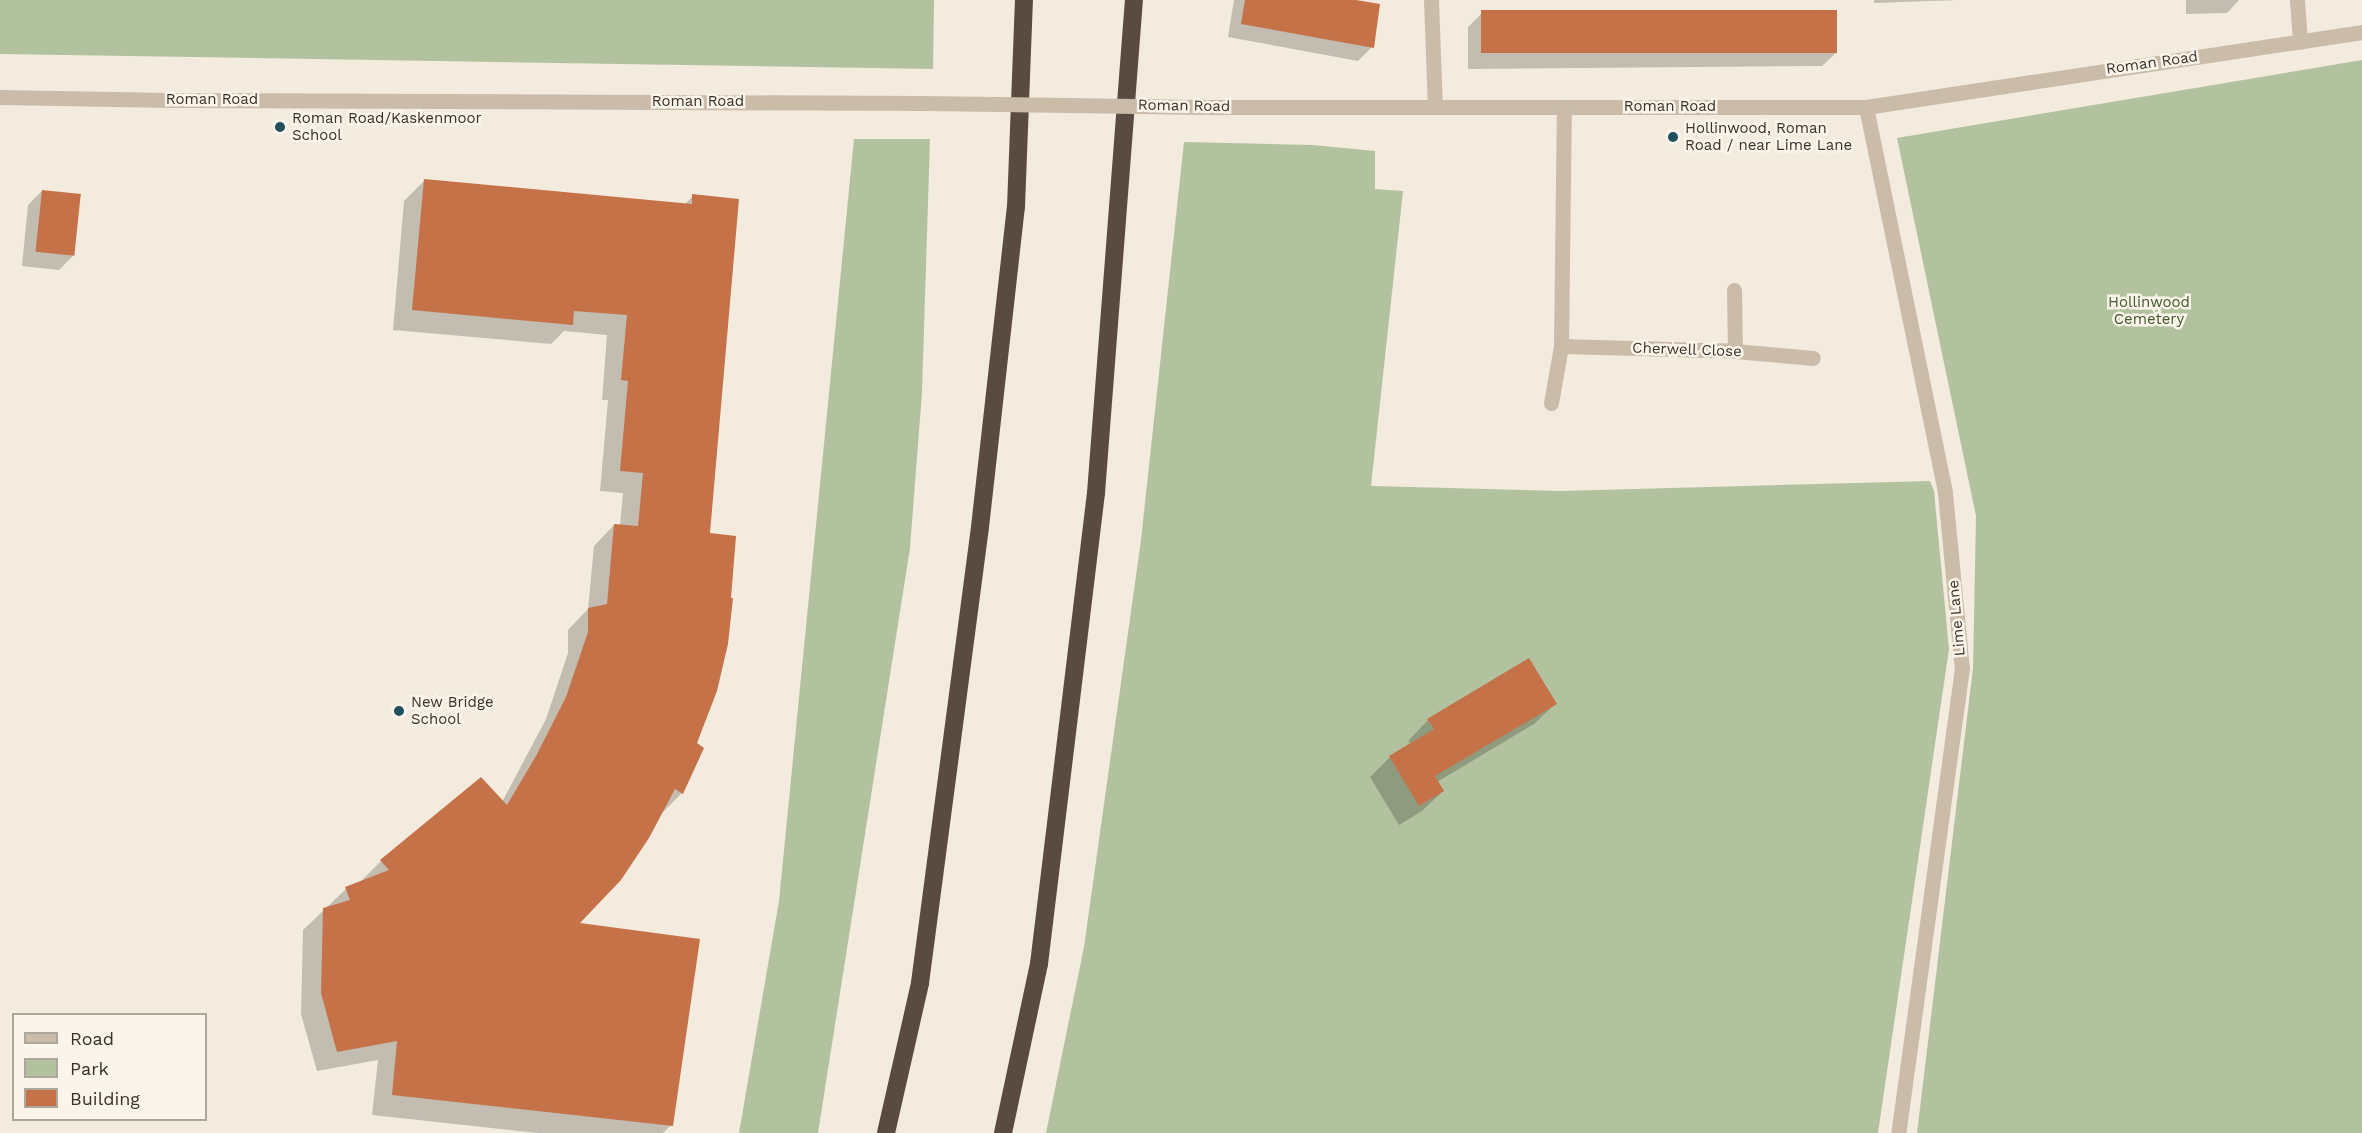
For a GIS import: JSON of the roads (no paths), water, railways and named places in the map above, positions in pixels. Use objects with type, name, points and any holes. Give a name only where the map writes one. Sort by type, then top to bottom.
[{"type":"highway","points":[[886,1133],[920,983],[980,527],[1016,207],[1024,0]]},
{"type":"highway","points":[[1004,1133],[1039,964],[1096,494],[1134,0]]},
{"type":"street","points":[[1431,0],[1436,107]]},
{"type":"street","points":[[2297,0],[2300,42]]},
{"type":"street","name":"Roman Road","points":[[0,97],[1204,107],[1866,107],[2362,32]]},
{"type":"street","points":[[1551,403],[1561,346],[1564,107]]},
{"type":"street","name":"Lime Lane","points":[[1866,107],[1945,493],[1962,669],[1898,1133]]},
{"type":"street","points":[[1734,290],[1735,351]]},
{"type":"street","name":"Cherwell Close","points":[[1561,346],[1735,351],[1814,358]]},
{"type":"place","name":"Roman Road/Kaskenmoor School","points":[[280,127]]},
{"type":"place","name":"Hollinwood, Roman Road / near Lime Lane","points":[[1673,137]]},
{"type":"place","name":"New Bridge School","points":[[399,711]]},
{"type":"park label","name":"Hollinwood Cemetery","points":[[2149,310]]}]
